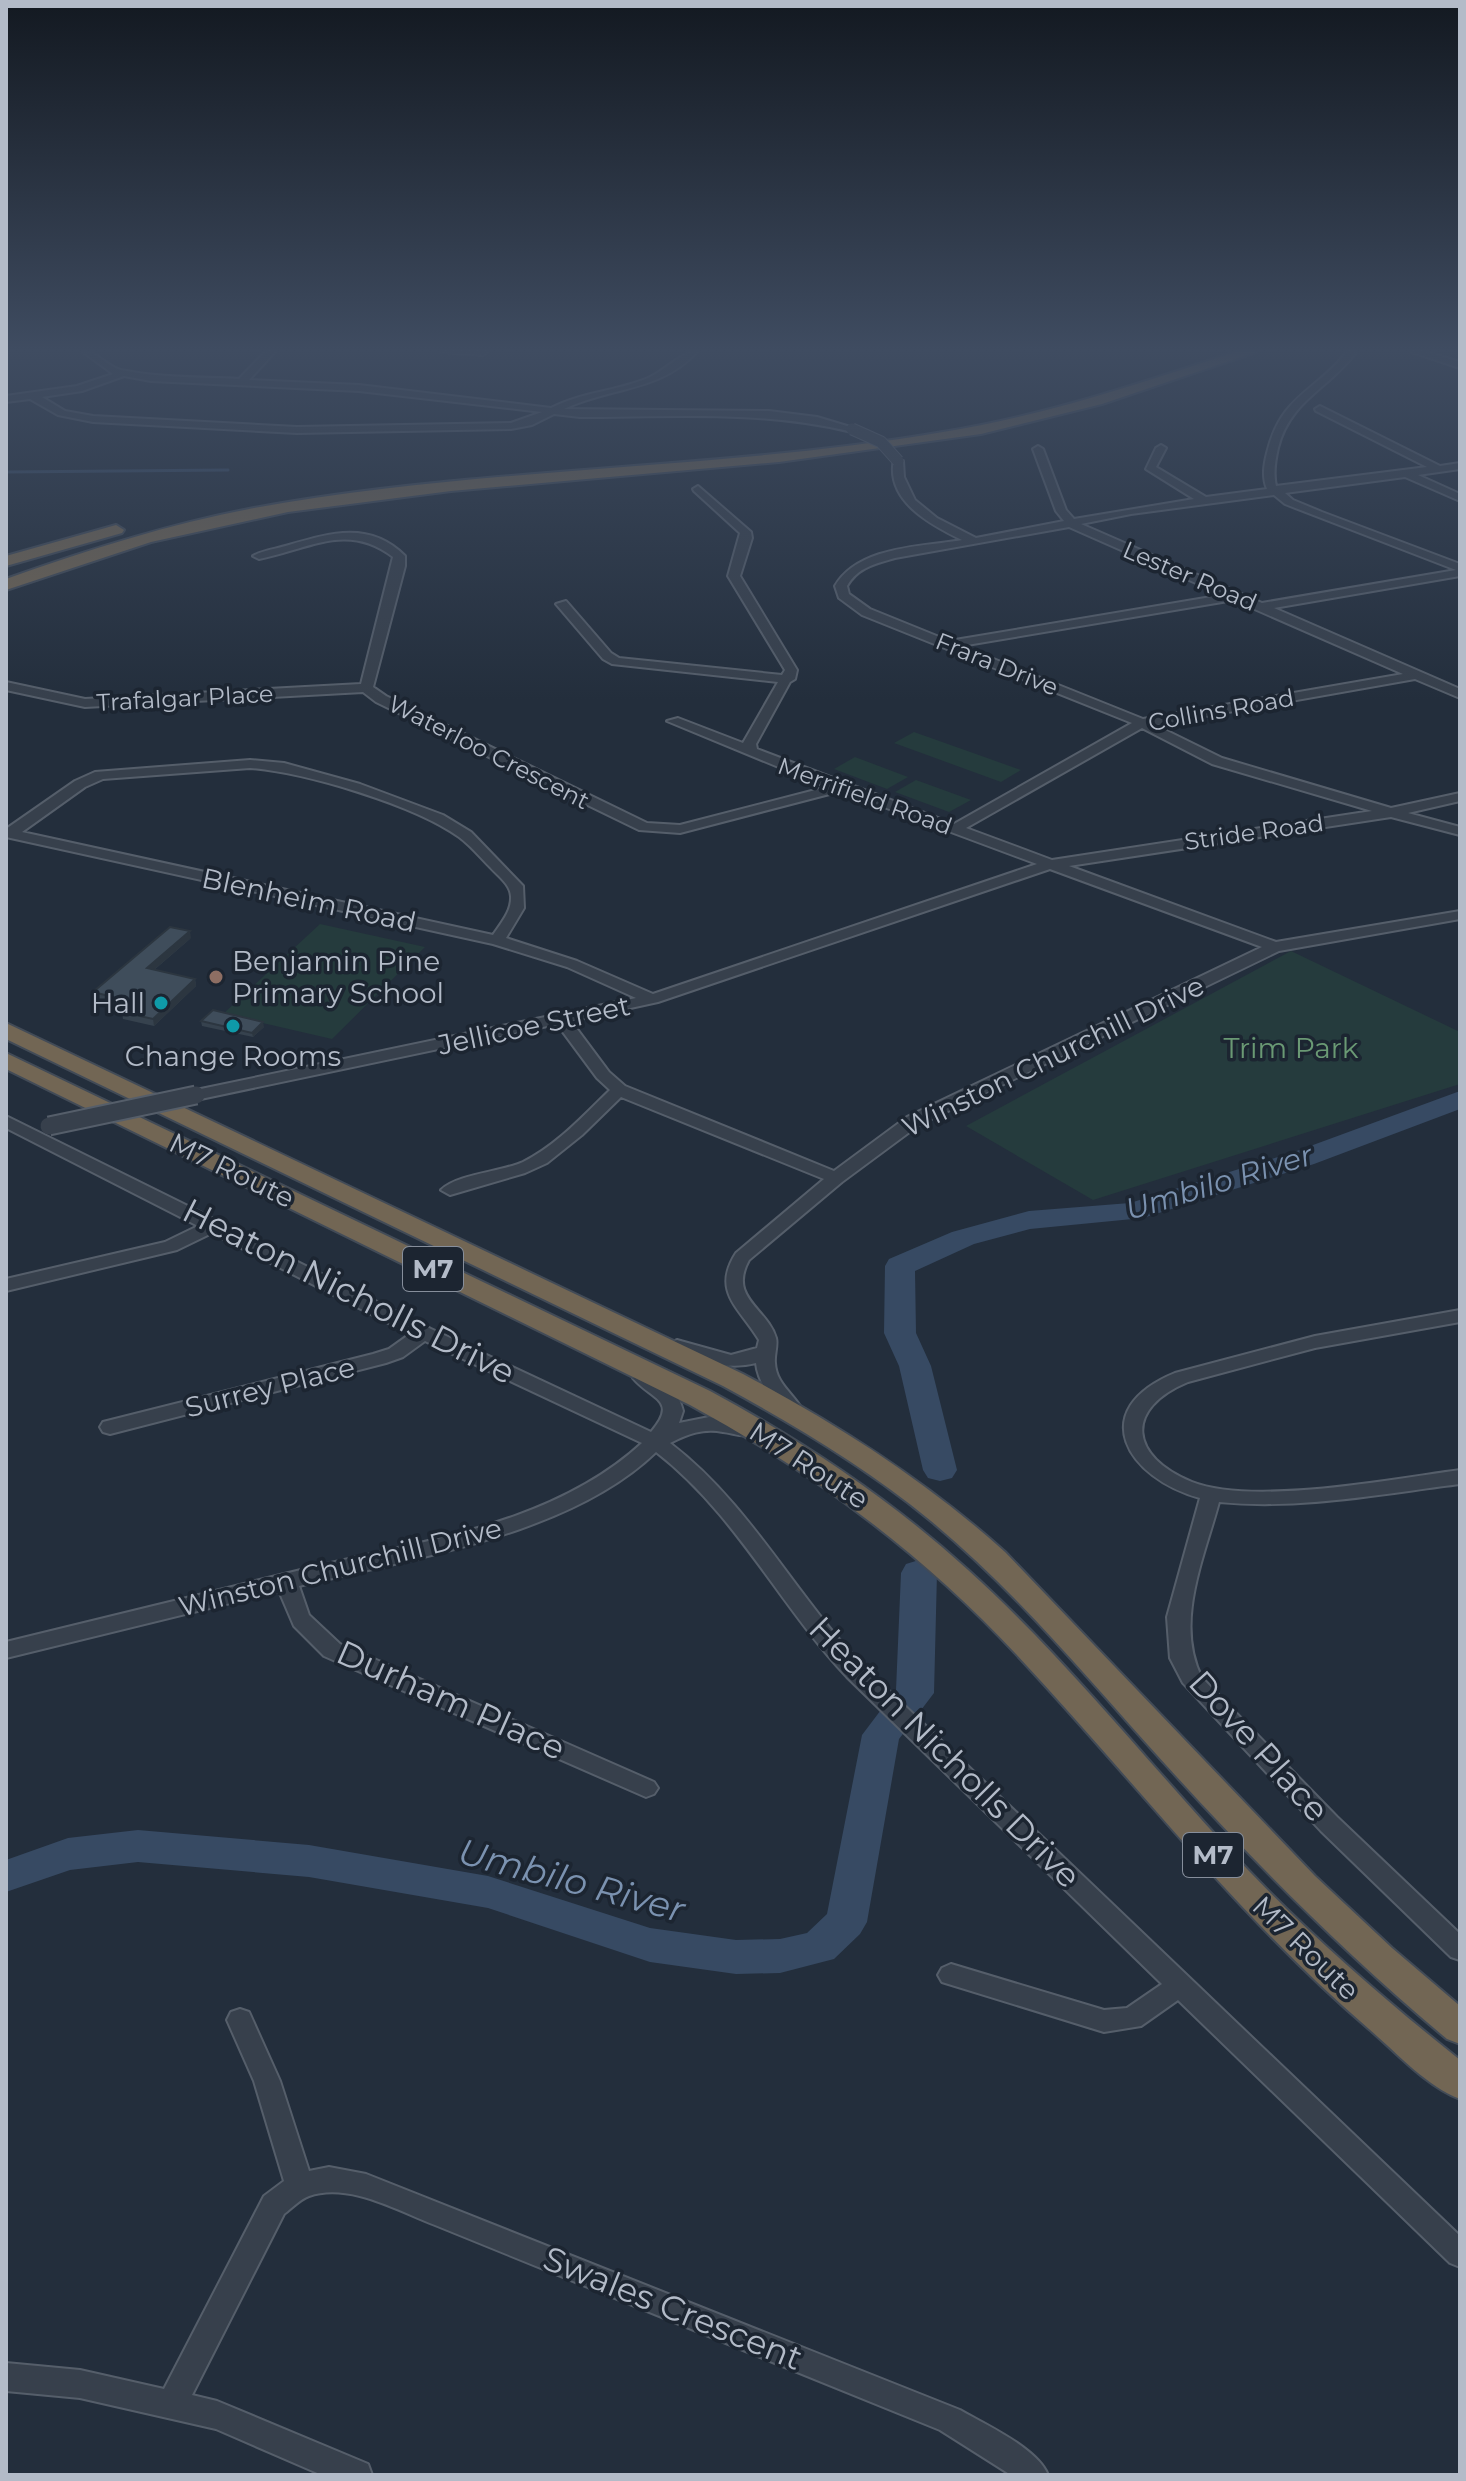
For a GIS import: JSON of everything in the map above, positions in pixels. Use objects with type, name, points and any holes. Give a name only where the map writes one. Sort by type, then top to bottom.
[{"type":"highway","points":[[6,561],[48,547],[213,507],[327,488],[520,468]]},
{"type":"highway","points":[[6,585],[126,543],[285,507],[431,489],[658,468]]},
{"type":"highway","points":[[6,597],[77,567],[143,545],[285,507]]},
{"type":"highway","points":[[6,568],[122,529]]},
{"type":"highway","points":[[6,1019],[53,1043],[133,1092]]},
{"type":"highway","name":"M7 Route","points":[[6,1030],[643,1336],[800,1416],[851,1448],[930,1504],[1024,1587],[1324,1910],[1393,1975],[1460,2028]]},
{"type":"highway","name":"M7 Route","points":[[6,1060],[724,1411],[854,1491],[904,1531],[988,1607],[1272,1918],[1341,1985],[1460,2082]]},
{"type":"street","points":[[898,468],[897,478],[911,504],[922,515],[974,541],[1203,500],[1277,493],[1451,468]]},
{"type":"street","points":[[1045,468],[1068,522]]},
{"type":"street","points":[[1151,468],[1203,500]]},
{"type":"street","points":[[1269,468],[1271,487],[1277,493],[1318,514],[1460,570]]},
{"type":"street","points":[[1436,468],[1440,470]]},
{"type":"street","points":[[1408,474],[1460,498]]},
{"type":"street","points":[[562,604],[607,656],[616,661],[789,679],[789,662],[734,576],[746,538],[745,532],[698,489]]},
{"type":"street","name":"Lester Road","points":[[1068,522],[1460,694]]},
{"type":"street","name":"Waterloo Crescent","points":[[259,556],[342,534],[371,538],[399,556],[387,617],[366,688],[381,699],[644,827],[680,829],[842,787]]},
{"type":"street","name":"Frara Drive","points":[[974,541],[893,555],[863,564],[848,574],[841,586],[843,596],[866,612],[1142,723],[1249,773],[1460,831]]},
{"type":"street","points":[[1261,607],[1460,570]]},
{"type":"street","points":[[951,644],[1236,596]]},
{"type":"street","name":"Collins Road","points":[[955,829],[1142,723],[1416,675]]},
{"type":"street","name":"Merrifield Road","points":[[789,679],[749,744],[751,751],[1048,865],[1275,947]]},
{"type":"street","name":"Trafalgar Place","points":[[6,686],[85,703],[366,688]]},
{"type":"street","points":[[673,721],[751,751]]},
{"type":"street","name":"Frara Drive","points":[[1191,748],[1460,823]]},
{"type":"street","points":[[8,834],[80,784],[100,775],[250,764],[279,766],[355,787],[438,818],[466,835],[516,886],[520,896],[518,907],[497,940]]},
{"type":"street","name":"Stride Road","points":[[1048,865],[1388,813],[1460,797]]},
{"type":"street","name":"Blenheim Road","points":[[8,834],[497,940],[572,964],[652,999]]},
{"type":"street","name":"Jellicoe Street","points":[[6,1135],[652,999],[784,957],[1048,865]]},
{"type":"street","name":"Winston Churchill Drive","points":[[764,1352],[768,1340],[735,1292],[731,1278],[734,1267],[836,1178],[913,1121],[1275,947],[1460,915]]},
{"type":"street","points":[[562,1020],[603,1075],[619,1090],[836,1178]]},
{"type":"street","points":[[450,1190],[525,1167],[547,1156],[619,1090]]},
{"type":"street","name":"Heaton Nicholls Drive","points":[[6,1121],[216,1224],[424,1333],[656,1442],[681,1459],[733,1513],[828,1642],[906,1723],[1460,2254]]},
{"type":"street","points":[[6,1285],[171,1246],[216,1224]]},
{"type":"street","points":[[1460,1316],[1359,1331],[1284,1347],[1179,1378],[1154,1392],[1137,1409],[1131,1429],[1137,1447],[1153,1470],[1172,1481],[1211,1494],[1336,1492],[1460,1477]]},
{"type":"street","name":"Surrey Place","points":[[110,1427],[379,1359],[396,1353],[424,1333]]},
{"type":"street","points":[[643,1336],[733,1363],[750,1360],[764,1352],[768,1382],[800,1416]]},
{"type":"street","points":[[615,1358],[667,1395],[673,1403],[672,1419],[656,1442]]},
{"type":"street","points":[[656,1442],[686,1426],[707,1422],[718,1422],[773,1440]]},
{"type":"street","name":"Winston Churchill Drive","points":[[6,1650],[495,1530],[546,1513],[615,1475],[656,1442]]},
{"type":"street","name":"Dove Place","points":[[1211,1494],[1178,1617],[1181,1658],[1194,1683],[1329,1824],[1460,1950]]},
{"type":"street","name":"Durham Place","points":[[287,1581],[295,1613],[307,1631],[332,1650],[646,1788]]},
{"type":"street","points":[[951,1975],[1104,2021],[1132,2018],[1180,1985]]},
{"type":"street","points":[[172,2404],[274,2205],[299,2186],[275,2097],[260,2058],[240,2020]]},
{"type":"street","name":"Swales Crescent","points":[[299,2186],[329,2179],[366,2186],[445,2216],[950,2420],[1021,2464],[1033,2475]]},
{"type":"street","points":[[6,2377],[80,2384],[217,2415],[357,2475]]},
{"type":"green space","points":[[914,732],[1021,770],[1001,782],[894,743]]},
{"type":"green space","points":[[855,757],[908,777],[887,789],[834,769]]},
{"type":"green space","points":[[916,780],[971,800],[949,812],[895,792]]},
{"type":"green space","points":[[320,924],[425,947],[332,1039],[223,1014]]},
{"type":"green space","name":"Trim Park","points":[[1291,951],[1460,1032],[1460,1084],[1093,1200],[966,1126]]},
{"type":"building","points":[[170,927],[190,931],[147,968],[195,979],[153,1019],[122,1012],[131,1004],[93,992]]},
{"type":"building","points":[[213,1010],[263,1022],[252,1033],[201,1021]]},
{"type":"waterway","points":[[6,472],[228,470]]},
{"type":"waterway","name":"Umbilo River","points":[[940,1470],[915,1366],[900,1333],[900,1266],[963,1238],[1029,1220],[1133,1212],[1304,1158],[1460,1099]]},
{"type":"waterway","name":"Umbilo River","points":[[6,1876],[68,1854],[138,1846],[309,1861],[488,1892],[650,1945],[736,1957],[780,1956],[819,1947],[846,1922],[881,1735],[915,1693],[919,1573]]},
{"type":"place","name":"Benjamin Pine Primary School","points":[[216,977]]},
{"type":"place","name":"Hall","points":[[161,1003]]},
{"type":"place","name":"Change Rooms","points":[[233,1026]]}]
